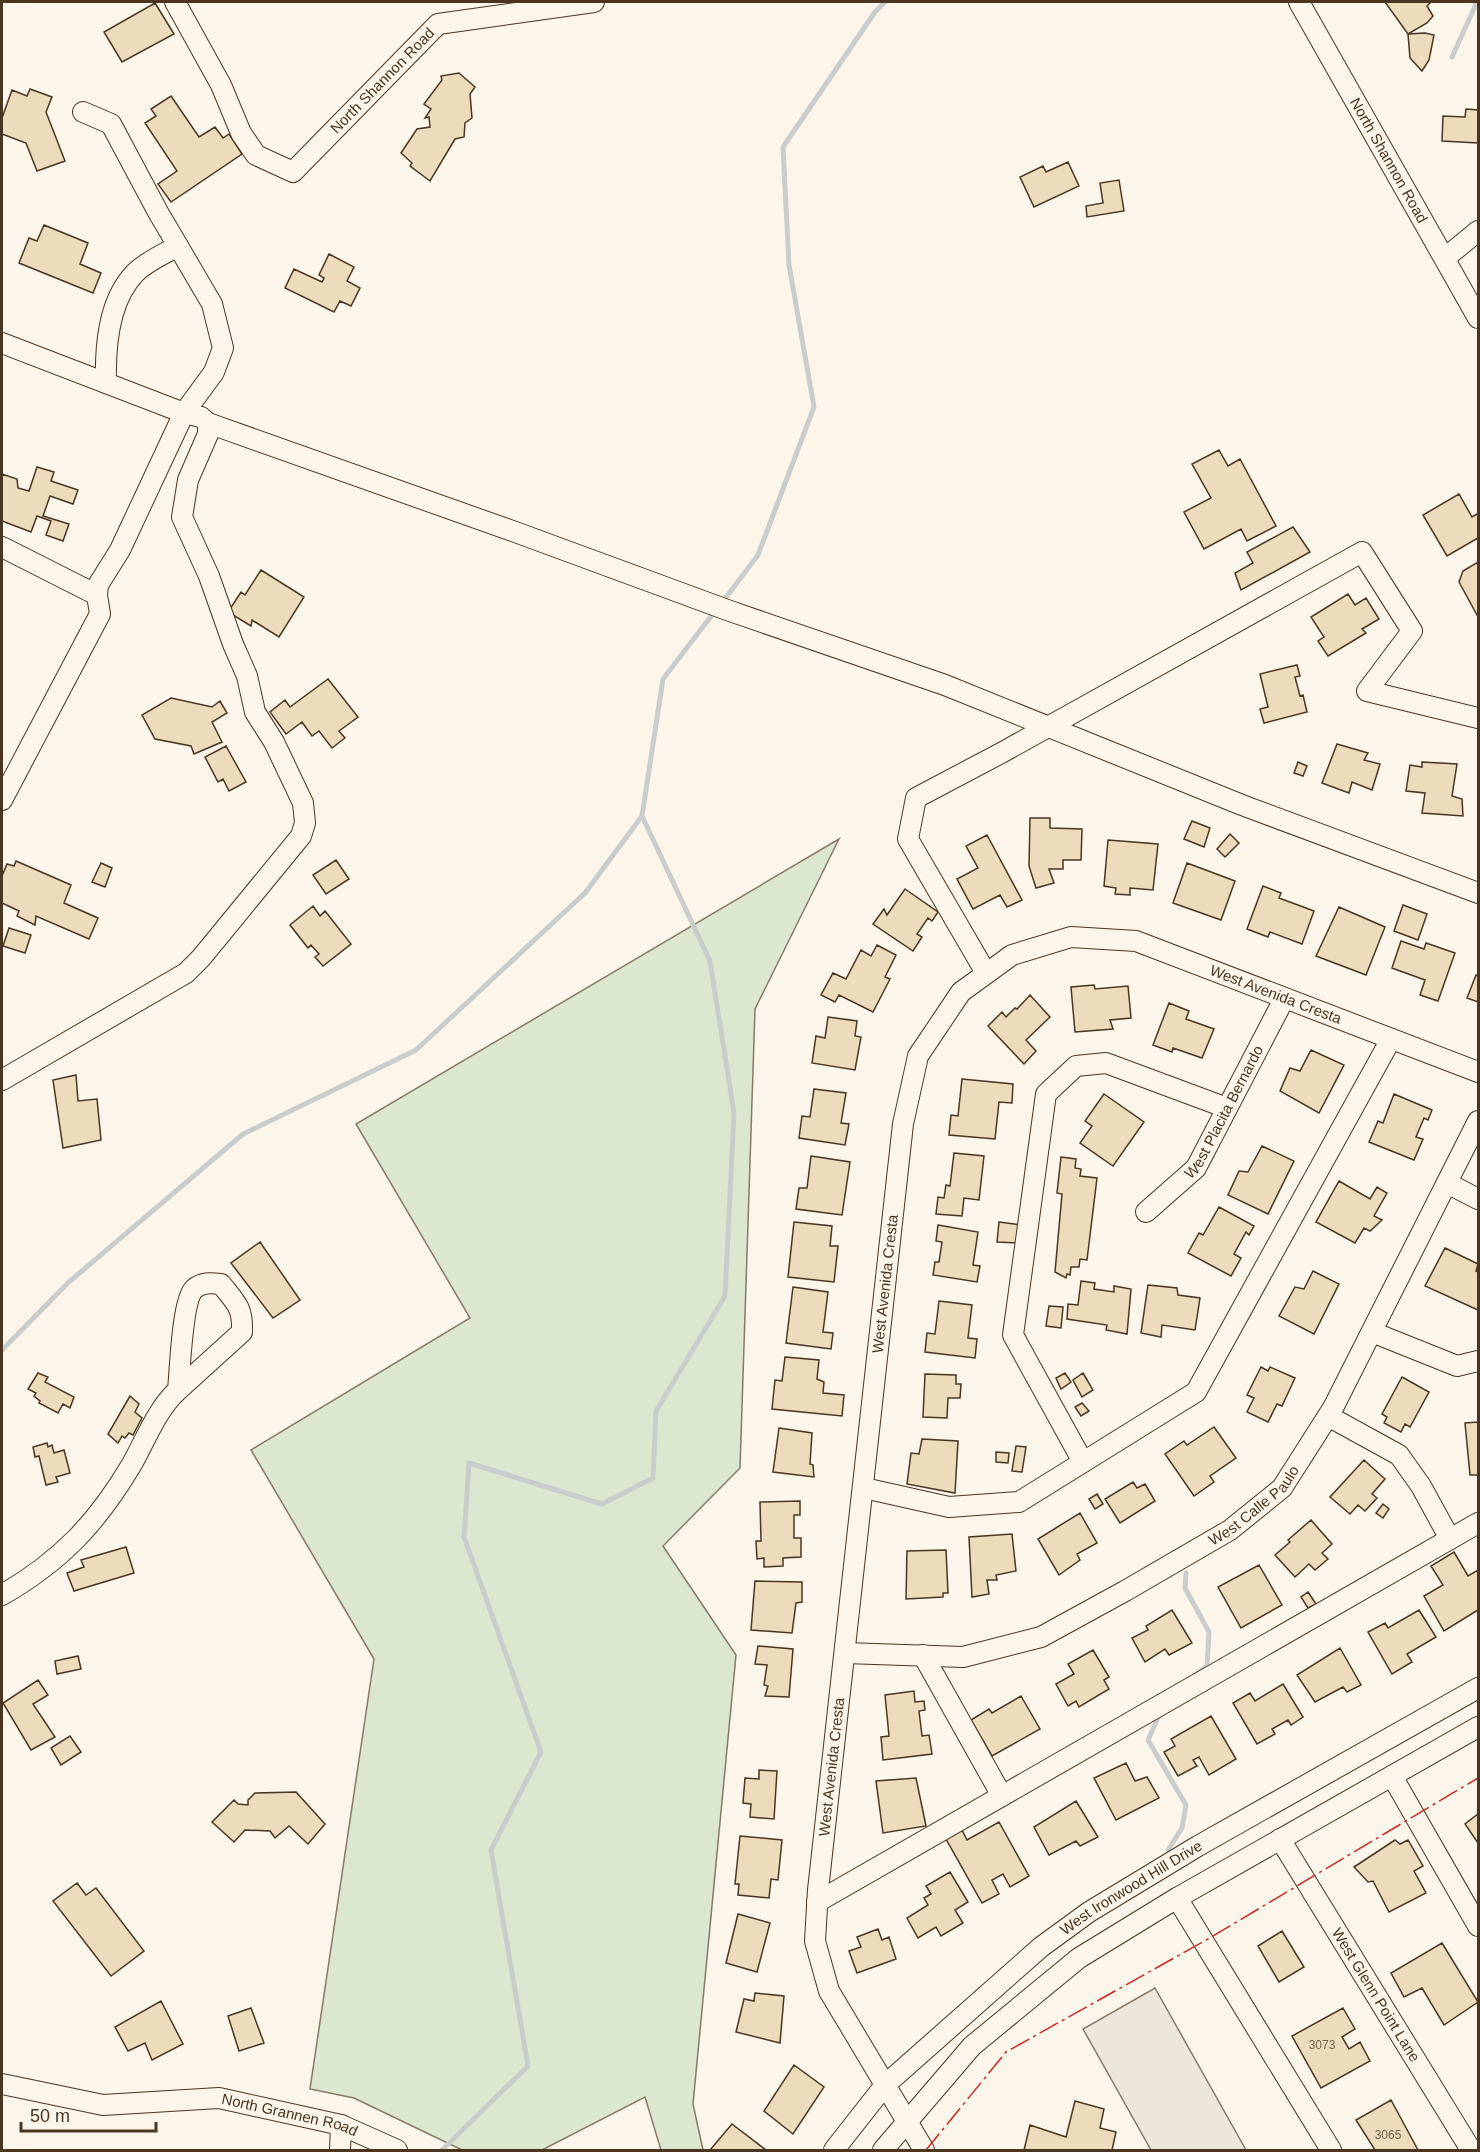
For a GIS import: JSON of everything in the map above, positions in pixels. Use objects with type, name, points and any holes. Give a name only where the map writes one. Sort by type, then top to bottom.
[{"type":"street","name":"North Shannon Road","points":[[175,2],[221,85],[241,133],[256,155],[293,172],[438,24],[594,2]]},
{"type":"street","name":"North Shannon Road","points":[[1299,2],[1479,318]]},
{"type":"street","points":[[2,800],[100,614],[98,585],[120,550],[184,413],[214,372],[223,348],[212,304],[158,212],[111,124],[83,112]]},
{"type":"street","points":[[1445,258],[1479,231]]},
{"type":"street","points":[[106,383],[105,352],[118,298],[135,274],[178,246]]},
{"type":"street","points":[[2,344],[184,413],[201,417],[208,423],[496,525],[729,611],[945,685],[1242,805],[1479,893]]},
{"type":"street","points":[[2,1080],[186,973],[201,958],[301,836],[305,823],[303,803],[274,742],[255,712],[247,676],[209,576],[182,517],[188,480],[208,434],[208,423]]},
{"type":"street","points":[[2,547],[97,595]]},
{"type":"street","points":[[987,973],[908,839],[916,798],[1362,552],[1412,631],[1367,692],[1479,718]]},
{"type":"street","name":"West Avenida Cresta","points":[[924,2151],[830,1991],[815,1941],[817,1902],[903,1124],[918,1056],[961,992],[1012,955],[1071,937],[1136,941],[1479,1072]]},
{"type":"street","name":"West Placita Bernardo","points":[[1146,1212],[1196,1168],[1284,999]]},
{"type":"street","points":[[864,1488],[949,1507],[1019,1502],[1196,1392],[1391,1039]]},
{"type":"street","points":[[1083,1462],[1013,1335],[1046,1094],[1076,1066],[1106,1063],[1227,1108]]},
{"type":"street","name":"West Calle Paulo","points":[[845,1653],[963,1657],[1041,1637],[1230,1530],[1282,1488],[1328,1416],[1479,1121]]},
{"type":"street","points":[[1447,1183],[1479,1199]]},
{"type":"street","points":[[2,1595],[64,1553],[102,1509],[130,1466],[168,1399],[178,1390],[242,1332],[242,1314],[220,1284],[205,1283],[193,1290],[186,1308],[178,1390]]},
{"type":"street","points":[[1372,1332],[1457,1366],[1479,1361]]},
{"type":"street","points":[[1328,1416],[1399,1455],[1421,1486],[1450,1539]]},
{"type":"street","points":[[817,1902],[1479,1523]]},
{"type":"street","points":[[923,1655],[1002,1796]]},
{"type":"street","name":"West Ironwood Hill Drive","points":[[834,2151],[885,2085],[1041,1947],[1089,1912],[1198,1846],[1479,1688]]},
{"type":"street","name":"West Ironwood Hill Drive","points":[[883,2151],[906,2121],[972,2046],[1079,1958],[1177,1898],[1479,1727]]},
{"type":"street","points":[[1392,1776],[1479,1926]]},
{"type":"street","name":"West Glenn Point Lane","points":[[1280,1839],[1471,2151]]},
{"type":"street","points":[[1177,1898],[1331,2151]]},
{"type":"street","name":"North Grannen Road","points":[[2,2084],[103,2105],[219,2098],[341,2125],[397,2151]]},
{"type":"street","points":[[340,2151],[341,2125]]},
{"type":"green space","points":[[839,839],[755,1009],[740,1468],[663,1546],[736,1655],[693,2104],[703,2150],[661,2150],[645,2097],[542,2150],[462,2150],[354,2098],[310,2089],[374,1659],[251,1450],[470,1318],[356,1124]]},
{"type":"shaded area","points":[[1155,1988],[1246,2150],[1151,2150],[1083,2029]]},
{"type":"building","points":[[1385,2],[1431,2],[1427,6],[1433,16],[1427,23],[1408,34]]},
{"type":"building","points":[[155,3],[174,34],[122,62],[104,32]]},
{"type":"building","points":[[1408,34],[1434,35],[1429,60],[1422,71],[1410,58]]},
{"type":"building","points":[[459,73],[475,87],[470,94],[472,118],[465,123],[464,137],[455,139],[430,181],[410,166],[412,163],[401,153],[417,129],[430,127],[429,117],[425,118],[431,109],[424,104],[442,80],[441,76]]},
{"type":"building","points":[[30,89],[52,97],[46,112],[65,161],[37,171],[26,143],[2,134],[2,118],[12,90],[27,96]]},
{"type":"building","points":[[171,96],[199,137],[215,127],[223,138],[229,134],[242,154],[171,202],[158,184],[177,171],[145,123],[156,116],[151,109]]},
{"type":"building","points":[[1466,109],[1478,110],[1478,143],[1442,141],[1443,116],[1465,117]]},
{"type":"building","points":[[1068,162],[1079,186],[1034,207],[1020,177],[1043,166],[1046,172]]},
{"type":"building","points":[[1119,180],[1124,211],[1087,217],[1086,206],[1103,203],[1100,183]]},
{"type":"building","points":[[44,225],[88,243],[80,264],[101,273],[93,293],[19,263],[29,238],[37,241]]},
{"type":"building","points":[[329,254],[354,267],[347,281],[360,288],[351,306],[340,301],[334,312],[285,288],[294,269],[322,282],[324,278],[319,275]]},
{"type":"building","points":[[1219,450],[1228,466],[1240,459],[1276,526],[1247,541],[1241,529],[1204,549],[1184,512],[1211,498],[1192,464]]},
{"type":"building","points":[[37,467],[54,472],[51,481],[78,490],[73,504],[50,496],[43,516],[69,524],[63,541],[46,535],[51,521],[37,516],[31,532],[2,521],[2,474],[17,479],[18,488],[29,491]]},
{"type":"building","points":[[1459,494],[1472,517],[1477,514],[1478,516],[1478,538],[1447,556],[1423,515]]},
{"type":"building","points":[[1293,527],[1310,552],[1241,590],[1235,573],[1253,563],[1247,552]]},
{"type":"building","points":[[1478,562],[1477,615],[1459,582],[1463,571]]},
{"type":"building","points":[[261,570],[304,597],[279,637],[252,620],[251,626],[228,612],[241,592],[245,595]]},
{"type":"building","points":[[1348,594],[1355,605],[1366,598],[1379,619],[1362,629],[1366,633],[1328,656],[1318,641],[1324,637],[1311,617]]},
{"type":"building","points":[[1297,665],[1300,676],[1295,677],[1307,712],[1264,723],[1260,709],[1268,707],[1260,674]]},
{"type":"building","points":[[328,679],[358,717],[339,731],[345,738],[332,748],[319,731],[312,736],[302,722],[286,734],[270,712],[285,700],[290,707]]},
{"type":"building","points":[[171,698],[212,707],[220,701],[227,713],[212,722],[222,742],[194,754],[191,746],[155,739],[142,715]]},
{"type":"building","points":[[1337,744],[1368,753],[1364,760],[1380,764],[1372,790],[1352,782],[1349,793],[1322,783]]},
{"type":"building","points":[[226,746],[246,782],[229,791],[223,779],[218,782],[205,757]]},
{"type":"building","points":[[1298,762],[1307,766],[1303,776],[1294,773]]},
{"type":"building","points":[[1422,762],[1457,764],[1452,796],[1462,799],[1463,816],[1422,813],[1425,793],[1406,791],[1410,765],[1422,767]]},
{"type":"building","points":[[1030,818],[1050,818],[1050,828],[1082,829],[1081,860],[1063,860],[1063,869],[1049,869],[1054,883],[1036,888],[1029,866]]},
{"type":"building","points":[[1192,821],[1210,828],[1204,847],[1184,839]]},
{"type":"building","points":[[1230,834],[1239,843],[1225,857],[1217,849]]},
{"type":"building","points":[[987,835],[1022,900],[1007,907],[1000,895],[973,909],[957,879],[978,868],[966,846]]},
{"type":"building","points":[[1108,840],[1158,844],[1153,890],[1130,888],[1130,895],[1115,894],[1116,888],[1104,886]]},
{"type":"building","points":[[336,860],[349,879],[326,894],[313,875]]},
{"type":"building","points":[[16,861],[71,885],[64,903],[98,918],[89,939],[36,916],[35,925],[17,916],[19,911],[2,903],[2,876],[7,864],[14,866]]},
{"type":"building","points":[[101,863],[112,868],[105,887],[92,882]]},
{"type":"building","points":[[1187,863],[1235,881],[1221,920],[1173,903]]},
{"type":"building","points":[[1263,886],[1281,893],[1279,898],[1314,911],[1302,944],[1270,932],[1268,937],[1247,929]]},
{"type":"building","points":[[905,889],[938,912],[932,921],[928,918],[917,934],[922,937],[913,951],[873,924],[884,909],[887,915]]},
{"type":"building","points":[[1403,905],[1427,914],[1418,940],[1394,931]]},
{"type":"building","points":[[313,906],[320,916],[325,911],[351,944],[323,966],[315,957],[319,954],[311,945],[308,948],[290,925]]},
{"type":"building","points":[[1339,907],[1385,927],[1366,975],[1316,956]]},
{"type":"building","points":[[9,928],[31,935],[25,953],[3,946]]},
{"type":"building","points":[[1401,941],[1424,949],[1426,943],[1455,953],[1438,1001],[1420,995],[1425,980],[1392,968]]},
{"type":"building","points":[[877,945],[896,955],[885,977],[890,979],[873,1012],[839,995],[835,1002],[821,995],[833,973],[846,979],[861,950],[871,956]]},
{"type":"building","points":[[1476,975],[1478,976],[1478,1002],[1467,998]]},
{"type":"building","points":[[1094,985],[1095,989],[1128,986],[1131,1018],[1110,1020],[1113,1029],[1075,1032],[1071,987]]},
{"type":"building","points":[[1030,995],[1050,1017],[1026,1040],[1036,1051],[1024,1064],[988,1026],[1002,1012],[1006,1017],[1015,1008],[1017,1009]]},
{"type":"building","points":[[1169,1003],[1189,1011],[1186,1019],[1214,1029],[1202,1058],[1173,1048],[1172,1052],[1153,1045]]},
{"type":"building","points":[[828,1017],[857,1021],[855,1036],[861,1037],[855,1070],[812,1063],[816,1036],[825,1038]]},
{"type":"building","points":[[1311,1050],[1344,1065],[1319,1113],[1280,1091],[1290,1068],[1300,1071]]},
{"type":"building","points":[[76,1075],[78,1101],[97,1099],[101,1140],[63,1148],[53,1080]]},
{"type":"building","points":[[962,1079],[1013,1084],[1012,1103],[999,1102],[995,1139],[949,1135],[951,1115],[958,1116]]},
{"type":"building","points":[[814,1089],[846,1093],[841,1123],[849,1124],[845,1145],[799,1138],[802,1116],[810,1117]]},
{"type":"building","points":[[1104,1094],[1144,1122],[1113,1166],[1080,1143],[1092,1126],[1085,1121]]},
{"type":"building","points":[[1394,1094],[1432,1110],[1428,1120],[1424,1118],[1416,1137],[1423,1139],[1414,1160],[1369,1142],[1378,1121],[1383,1123]]},
{"type":"building","points":[[1262,1146],[1294,1161],[1268,1214],[1228,1195],[1239,1171],[1248,1172]]},
{"type":"building","points":[[954,1153],[984,1156],[979,1200],[964,1198],[962,1216],[936,1214],[938,1197],[944,1198],[946,1185],[950,1186]]},
{"type":"building","points":[[811,1156],[850,1162],[842,1215],[796,1209],[799,1188],[807,1188]]},
{"type":"building","points":[[1061,1157],[1076,1159],[1075,1168],[1081,1169],[1080,1176],[1097,1178],[1087,1260],[1080,1259],[1079,1267],[1071,1267],[1070,1275],[1067,1274],[1066,1278],[1055,1272],[1062,1194],[1057,1193]]},
{"type":"building","points":[[1339,1181],[1370,1199],[1377,1187],[1387,1193],[1374,1216],[1382,1220],[1370,1231],[1364,1228],[1355,1243],[1316,1222]]},
{"type":"building","points":[[1219,1207],[1254,1226],[1249,1235],[1246,1232],[1234,1254],[1241,1258],[1231,1276],[1188,1253],[1199,1233],[1203,1235]]},
{"type":"building","points":[[794,1222],[832,1226],[830,1246],[838,1246],[834,1282],[788,1277]]},
{"type":"building","points":[[999,1222],[1021,1225],[1018,1243],[997,1242]]},
{"type":"building","points":[[938,1225],[978,1232],[973,1265],[980,1266],[977,1282],[933,1275],[935,1262],[939,1262],[942,1242],[936,1241]]},
{"type":"building","points":[[260,1242],[300,1300],[273,1318],[231,1263]]},
{"type":"building","points":[[1445,1248],[1478,1264],[1476,1271],[1478,1272],[1478,1310],[1425,1286]]},
{"type":"building","points":[[1313,1271],[1339,1284],[1314,1334],[1279,1316],[1295,1287],[1304,1289]]},
{"type":"building","points":[[1081,1281],[1095,1283],[1094,1289],[1114,1292],[1114,1286],[1131,1289],[1127,1334],[1106,1330],[1107,1325],[1067,1319],[1068,1304],[1078,1305]]},
{"type":"building","points":[[1148,1285],[1177,1288],[1178,1295],[1200,1298],[1195,1330],[1162,1325],[1161,1337],[1141,1333]]},
{"type":"building","points":[[793,1287],[828,1292],[823,1332],[833,1333],[831,1349],[786,1343]]},
{"type":"building","points":[[939,1301],[972,1305],[968,1338],[977,1339],[975,1358],[925,1352],[927,1333],[935,1334]]},
{"type":"building","points":[[1049,1306],[1063,1307],[1061,1328],[1046,1326]]},
{"type":"building","points":[[785,1357],[819,1360],[817,1379],[824,1382],[823,1393],[844,1395],[842,1416],[772,1409],[775,1380],[782,1381]]},
{"type":"building","points":[[1261,1367],[1268,1371],[1270,1367],[1295,1378],[1282,1406],[1277,1404],[1268,1422],[1247,1412],[1254,1398],[1247,1395]]},
{"type":"building","points":[[38,1373],[48,1377],[45,1382],[74,1397],[70,1408],[63,1404],[58,1413],[39,1403],[40,1401],[34,1396],[36,1393],[28,1389]]},
{"type":"building","points":[[1065,1373],[1071,1382],[1061,1389],[1056,1378]]},
{"type":"building","points":[[1083,1373],[1093,1390],[1082,1397],[1073,1380]]},
{"type":"building","points":[[925,1374],[956,1375],[956,1384],[961,1384],[960,1398],[948,1398],[947,1418],[923,1417]]},
{"type":"building","points":[[1402,1377],[1429,1392],[1410,1427],[1405,1424],[1401,1432],[1384,1423],[1387,1417],[1382,1414]]},
{"type":"building","points":[[130,1396],[139,1404],[135,1412],[142,1418],[133,1435],[129,1433],[125,1438],[122,1436],[118,1443],[108,1434]]},
{"type":"building","points":[[1082,1403],[1089,1411],[1081,1416],[1075,1407]]},
{"type":"building","points":[[1478,1422],[1478,1475],[1470,1475],[1465,1423]]},
{"type":"building","points":[[1214,1427],[1236,1458],[1210,1476],[1214,1482],[1194,1496],[1165,1454],[1184,1441],[1187,1445]]},
{"type":"building","points":[[779,1428],[812,1433],[810,1464],[813,1465],[814,1477],[773,1472]]},
{"type":"building","points":[[922,1439],[958,1441],[955,1493],[907,1484],[911,1453],[919,1454]]},
{"type":"building","points":[[47,1443],[48,1447],[52,1445],[54,1453],[64,1450],[70,1473],[56,1477],[58,1482],[46,1485],[39,1456],[35,1457],[33,1447]]},
{"type":"building","points":[[1016,1446],[1026,1447],[1022,1472],[1012,1471]]},
{"type":"building","points":[[996,1452],[1009,1453],[1008,1463],[996,1462]]},
{"type":"building","points":[[1364,1460],[1385,1479],[1372,1494],[1377,1498],[1365,1511],[1358,1505],[1350,1514],[1330,1497]]},
{"type":"building","points":[[1133,1482],[1137,1488],[1145,1484],[1155,1501],[1120,1523],[1105,1499]]},
{"type":"building","points":[[1097,1494],[1103,1504],[1095,1509],[1089,1499]]},
{"type":"building","points":[[800,1501],[800,1515],[794,1515],[794,1538],[801,1538],[801,1557],[783,1558],[783,1566],[764,1567],[764,1558],[757,1559],[756,1541],[761,1541],[760,1502]]},
{"type":"building","points":[[1383,1504],[1389,1509],[1383,1518],[1376,1513]]},
{"type":"building","points":[[1080,1513],[1097,1543],[1077,1554],[1080,1560],[1059,1575],[1038,1539]]},
{"type":"building","points":[[1311,1520],[1332,1544],[1322,1553],[1328,1559],[1315,1570],[1309,1564],[1295,1577],[1275,1555]]},
{"type":"building","points":[[1012,1534],[1016,1571],[996,1575],[997,1580],[987,1580],[989,1594],[972,1597],[969,1537]]},
{"type":"building","points":[[126,1547],[134,1573],[74,1591],[67,1573],[84,1567],[81,1560]]},
{"type":"building","points":[[946,1550],[948,1593],[943,1593],[943,1597],[906,1599],[907,1551]]},
{"type":"building","points":[[1454,1552],[1468,1576],[1478,1570],[1478,1610],[1444,1631],[1424,1596],[1443,1585],[1431,1566]]},
{"type":"building","points":[[1259,1565],[1282,1605],[1241,1628],[1218,1587]]},
{"type":"building","points":[[755,1581],[802,1582],[802,1602],[796,1603],[792,1633],[751,1630]]},
{"type":"building","points":[[1308,1592],[1316,1604],[1308,1608],[1301,1597]]},
{"type":"building","points":[[1172,1610],[1192,1643],[1169,1655],[1165,1649],[1145,1662],[1132,1638],[1148,1630],[1146,1626]]},
{"type":"building","points":[[1419,1610],[1436,1637],[1407,1654],[1412,1662],[1392,1674],[1368,1632],[1385,1623],[1388,1628]]},
{"type":"building","points":[[758,1646],[793,1649],[789,1697],[765,1696],[768,1686],[764,1685],[767,1665],[755,1664]]},
{"type":"building","points":[[1340,1648],[1361,1685],[1347,1692],[1343,1687],[1315,1702],[1297,1675]]},
{"type":"building","points":[[1093,1650],[1109,1677],[1104,1680],[1109,1689],[1079,1707],[1076,1701],[1068,1706],[1056,1684],[1074,1674],[1068,1664]]},
{"type":"building","points":[[78,1656],[81,1669],[57,1674],[55,1661]]},
{"type":"building","points":[[38,1680],[48,1695],[33,1704],[55,1737],[31,1750],[3,1703]]},
{"type":"building","points":[[1283,1684],[1303,1717],[1291,1725],[1288,1720],[1272,1729],[1275,1734],[1257,1744],[1233,1703],[1250,1693],[1255,1701]]},
{"type":"building","points":[[914,1691],[915,1702],[924,1701],[925,1710],[919,1711],[922,1736],[929,1735],[932,1754],[883,1760],[881,1737],[889,1736],[885,1695]]},
{"type":"building","points":[[1021,1696],[1040,1729],[992,1756],[971,1720],[989,1709],[992,1713]]},
{"type":"building","points":[[1211,1716],[1236,1759],[1209,1775],[1199,1757],[1193,1760],[1197,1766],[1178,1776],[1164,1752],[1175,1746],[1171,1739]]},
{"type":"building","points":[[70,1736],[81,1752],[61,1765],[51,1748]]},
{"type":"building","points":[[1126,1763],[1135,1781],[1147,1777],[1159,1798],[1116,1820],[1094,1778]]},
{"type":"building","points":[[759,1770],[777,1771],[774,1819],[750,1817],[751,1804],[743,1803],[745,1778],[759,1779]]},
{"type":"building","points":[[916,1778],[926,1826],[883,1833],[876,1781]]},
{"type":"building","points":[[296,1792],[325,1824],[308,1844],[289,1826],[275,1838],[270,1831],[245,1830],[234,1842],[212,1822],[234,1800],[238,1804],[248,1805],[248,1800],[255,1793]]},
{"type":"building","points":[[1076,1801],[1098,1837],[1080,1846],[1076,1841],[1049,1855],[1034,1827]]},
{"type":"building","points":[[1478,1814],[1478,1843],[1465,1824]]},
{"type":"building","points":[[999,1822],[1029,1876],[1010,1887],[1003,1874],[992,1880],[999,1894],[982,1903],[946,1839],[962,1830],[967,1840]]},
{"type":"building","points":[[740,1836],[782,1840],[778,1880],[771,1879],[769,1898],[738,1895],[739,1884],[735,1884]]},
{"type":"building","points":[[1395,1840],[1400,1844],[1408,1840],[1423,1866],[1414,1871],[1426,1893],[1389,1912],[1373,1881],[1368,1882],[1354,1867]]},
{"type":"building","points":[[950,1872],[968,1902],[955,1910],[963,1923],[941,1936],[936,1927],[918,1938],[907,1918],[928,1905],[924,1898],[931,1894],[926,1886]]},
{"type":"building","points":[[77,1883],[86,1895],[96,1888],[144,1951],[111,1976],[53,1901]]},
{"type":"building","points":[[738,1914],[770,1923],[757,1972],[726,1963]]},
{"type":"building","points":[[878,1929],[882,1940],[889,1937],[896,1959],[857,1973],[849,1951],[861,1947],[857,1937]]},
{"type":"building","points":[[1282,1931],[1304,1967],[1279,1982],[1258,1946]]},
{"type":"building","points":[[1442,1943],[1478,2002],[1444,2025],[1422,1988],[1404,1997],[1391,1973]]},
{"type":"building","points":[[755,1993],[784,1996],[780,2043],[736,2032],[744,1999],[754,2001]]},
{"type":"building","points":[[161,2001],[183,2044],[152,2060],[145,2043],[128,2051],[115,2027]]},
{"type":"building","points":[[251,2008],[264,2043],[239,2051],[228,2016]]},
{"type":"building","points":[[1343,2008],[1355,2029],[1342,2037],[1349,2049],[1360,2042],[1370,2061],[1321,2088],[1292,2036]]},
{"type":"building","points":[[794,2065],[824,2087],[793,2134],[764,2111]]},
{"type":"building","points":[[1391,2100],[1418,2150],[1375,2150],[1356,2120]]},
{"type":"building","points":[[1075,2101],[1104,2109],[1100,2128],[1116,2132],[1112,2150],[1024,2150],[1030,2125],[1066,2137]]},
{"type":"building","points":[[732,2124],[766,2150],[710,2150]]},
{"type":"waterway","points":[[721,604],[758,555],[814,407],[789,265],[783,147],[875,12],[885,2]]},
{"type":"waterway","points":[[1452,57],[1477,2]]},
{"type":"waterway","points":[[442,2150],[528,2066],[491,1850],[541,1752],[464,1537],[469,1463],[602,1504],[653,1478],[656,1411],[725,1296],[734,1113],[710,961],[642,816],[663,679],[715,611]]},
{"type":"waterway","points":[[2,1350],[69,1282],[243,1134],[416,1050],[585,893],[642,816]]},
{"type":"waterway","points":[[1186,1573],[1185,1588],[1209,1632],[1207,1666],[1196,1674]]},
{"type":"waterway","points":[[1161,1711],[1148,1740],[1186,1805],[1182,1828],[1168,1850]]},
{"type":"power","points":[[926,2150],[1006,2052],[1208,1939],[1478,1778]]}]
